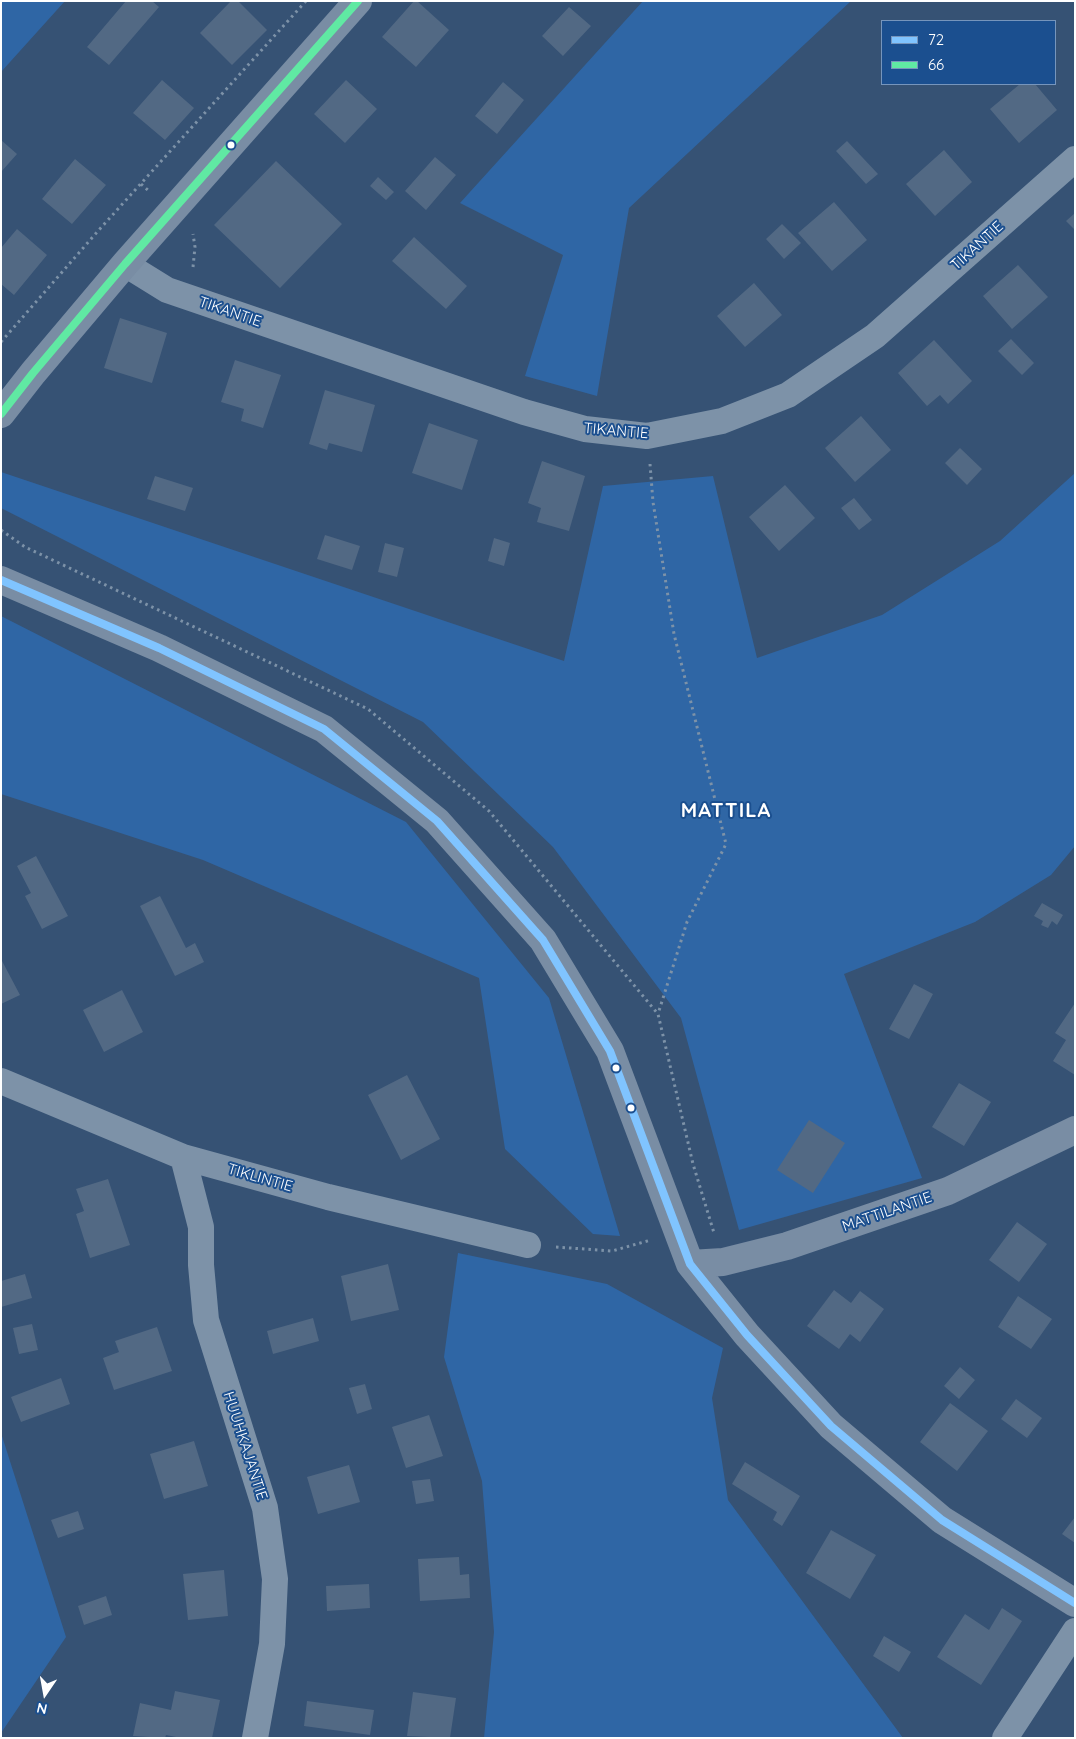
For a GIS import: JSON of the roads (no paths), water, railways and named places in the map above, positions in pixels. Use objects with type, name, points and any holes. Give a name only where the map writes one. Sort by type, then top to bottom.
[{"type":"street","points":[[1,414],[33,373],[126,264],[358,1]]},
{"type":"street","name":"TIKANTIE","points":[[126,264],[167,290],[524,412],[585,429],[647,436],[722,421],[788,395],[875,336],[1075,158]]},
{"type":"street","points":[[1,580],[158,648],[324,729],[437,821],[542,940],[610,1051],[690,1264],[748,1335],[831,1426],[942,1520],[1075,1603]]},
{"type":"street","name":"TIKLINTIE","points":[[1,1081],[183,1157],[328,1197],[528,1245]]},
{"type":"street","name":"MATTILANTIE","points":[[690,1264],[723,1262],[787,1246],[948,1191],[1075,1130]]},
{"type":"street","name":"HUUHKAJANTIE","points":[[183,1157],[201,1227],[201,1265],[206,1320],[264,1508],[275,1579],[272,1644],[255,1738]]},
{"type":"street","points":[[1005,1738],[1075,1631]]},
{"type":"district","name":"MATTILA","points":[[726,811]]}]
